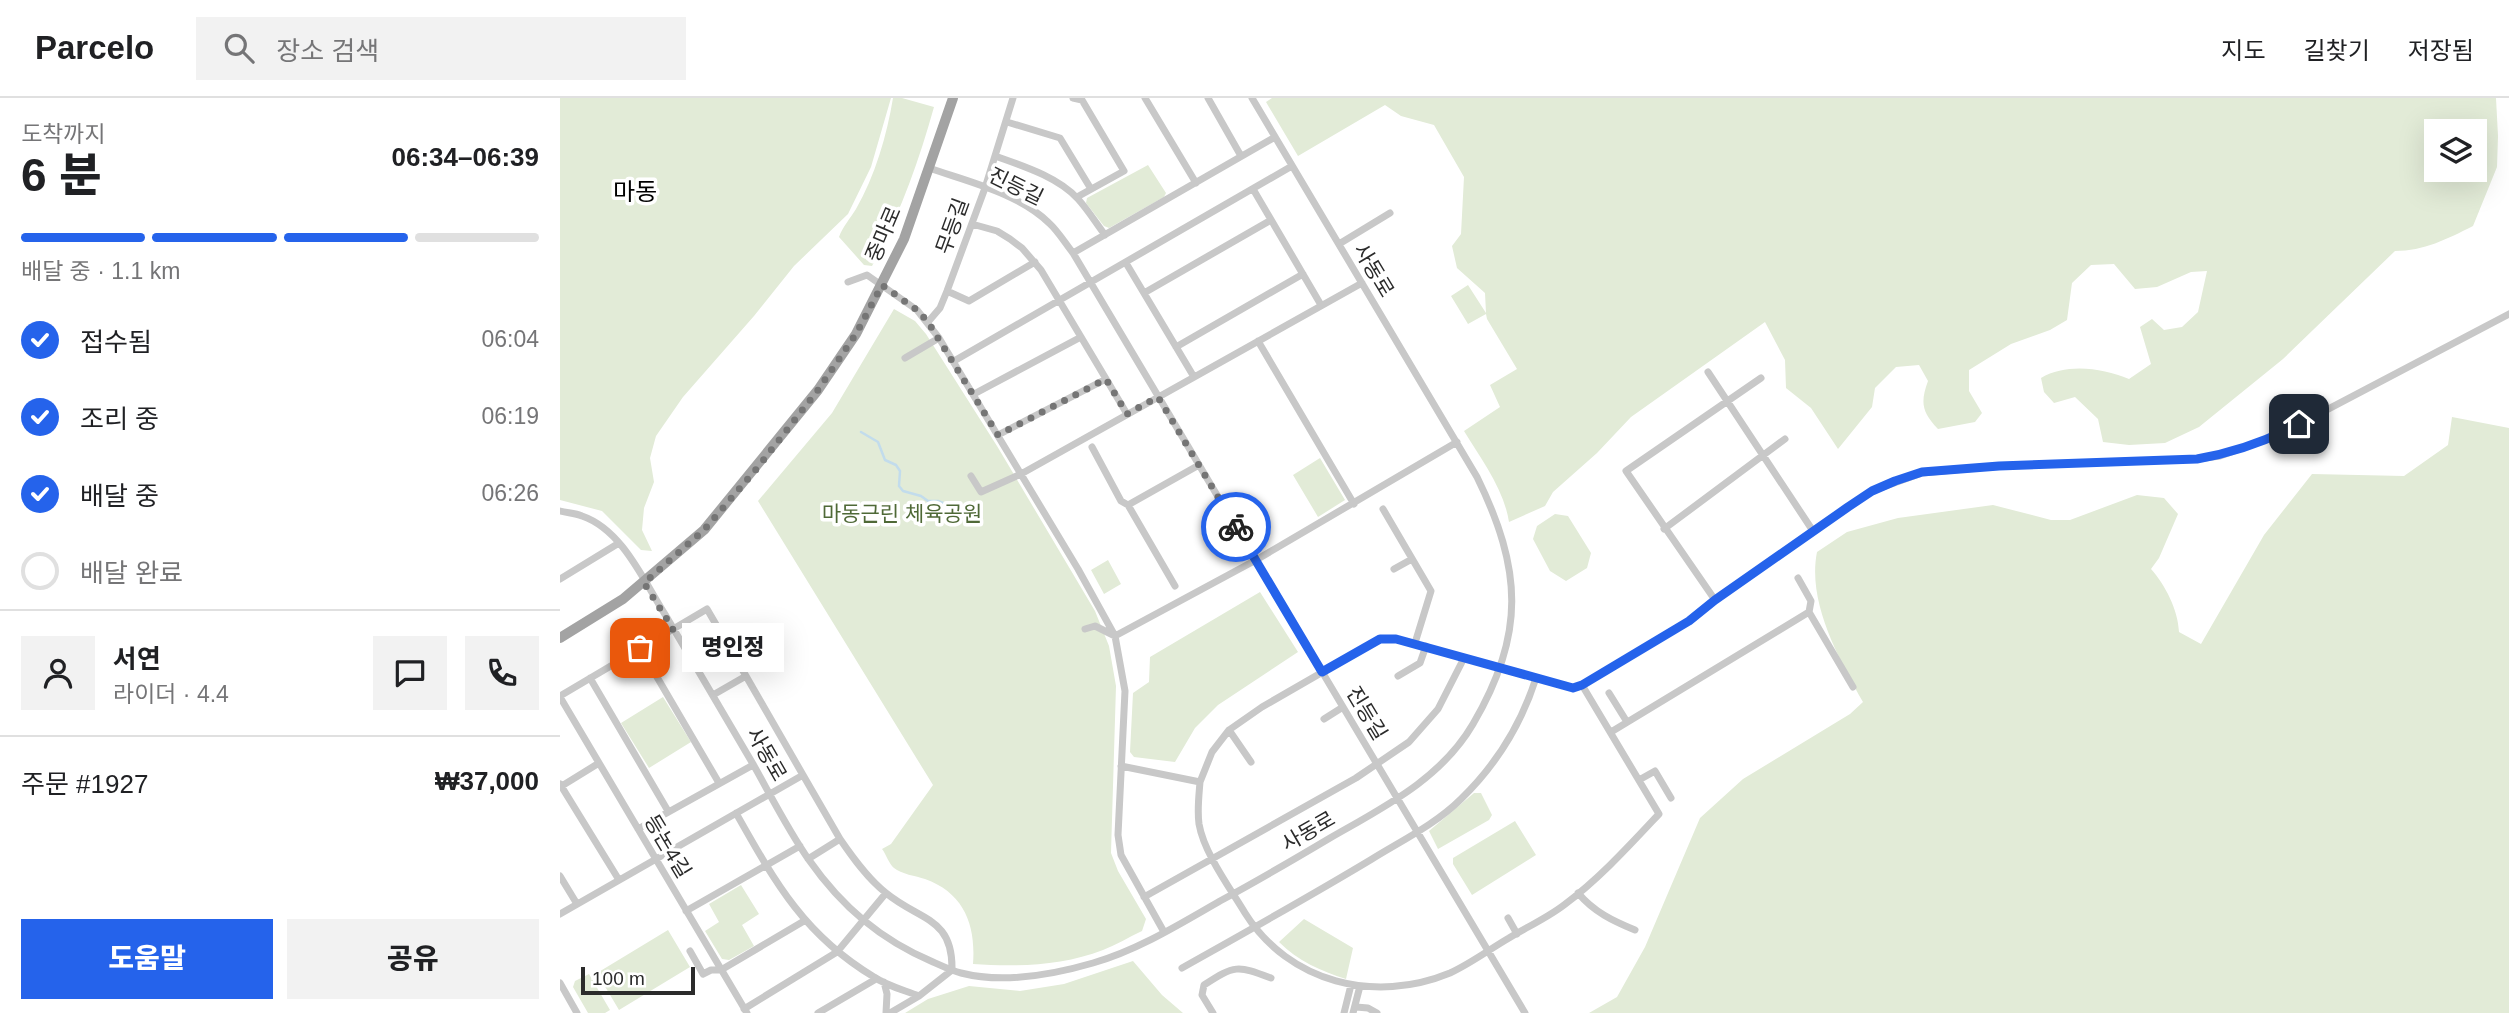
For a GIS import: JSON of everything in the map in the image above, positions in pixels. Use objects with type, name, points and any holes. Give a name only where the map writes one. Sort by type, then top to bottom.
[{"type":"main road","name":"중마로","points":[[560,638],[644,583],[704,530],[818,390],[856,334],[904,239],[953,98]]},
{"type":"street","name":"무등길","points":[[928,322],[940,308],[947,291],[985,188],[1013,98]]},
{"type":"street","points":[[1073,98],[1082,100],[1092,114],[1124,171],[1077,197]]},
{"type":"street","points":[[1145,98],[1196,183]]},
{"type":"street","points":[[1208,98],[1241,156]]},
{"type":"street","name":"사동로","points":[[560,511],[584,516],[619,543],[634,560],[644,583],[713,695],[800,846],[845,905],[862,920],[912,953],[952,970],[981,976],[1020,978],[1096,963],[1164,932],[1234,894],[1398,799],[1441,765],[1466,737],[1501,669],[1512,619],[1508,556],[1488,500],[1457,442],[1292,166],[1255,99]]},
{"type":"street","points":[[1007,122],[1060,138],[1091,189]]},
{"type":"street","points":[[1073,253],[1275,136]]},
{"type":"street","points":[[995,156],[1054,181],[1077,197],[1105,234]]},
{"type":"street","points":[[954,361],[1292,166]]},
{"type":"street","name":"진등길","points":[[929,168],[985,188],[1032,209],[1049,223],[1073,253],[1525,1013]]},
{"type":"street","points":[[1253,189],[1321,305]]},
{"type":"street","points":[[1339,244],[1390,213]]},
{"type":"street","points":[[1144,293],[1271,220]]},
{"type":"street","points":[[972,224],[1010,239],[1035,262],[1127,414]]},
{"type":"street","points":[[947,291],[969,301],[1035,262]]},
{"type":"street","points":[[1126,263],[1194,377]]},
{"type":"street","points":[[1176,347],[1303,274]]},
{"type":"street","points":[[848,282],[867,275],[917,310],[928,322],[974,394],[1115,636],[1125,691],[1118,835],[1121,855],[1164,932]]},
{"type":"street","points":[[971,476],[981,492],[1021,474],[1362,283]]},
{"type":"street","points":[[1582,685],[1659,814],[1603,872],[1563,906],[1452,972],[1429,980],[1385,988],[1351,985],[1314,974],[1295,964],[1255,927],[1213,860],[1200,826],[1200,782],[1212,752],[1229,730],[1262,707],[1380,639],[1415,643],[1573,688],[1689,621],[1872,491],[1922,472],[2220,456],[2277,436],[2509,314]]},
{"type":"street","points":[[974,394],[1081,337]]},
{"type":"street","points":[[905,358],[939,338]]},
{"type":"street","points":[[1258,341],[1354,504]]},
{"type":"street","points":[[1708,372],[1813,531]]},
{"type":"street","points":[[1715,600],[1664,530],[1626,471],[1761,378]]},
{"type":"street","points":[[998,435],[1106,379]]},
{"type":"street","points":[[1664,530],[1785,439]]},
{"type":"street","points":[[1115,636],[1256,560],[1457,442]]},
{"type":"street","points":[[1092,447],[1121,501],[1128,505],[1175,586]]},
{"type":"street","points":[[1128,505],[1199,465]]},
{"type":"street","points":[[1383,509],[1431,591],[1415,643]]},
{"type":"street","points":[[560,579],[619,543]]},
{"type":"street","points":[[1394,569],[1412,559]]},
{"type":"street","points":[[1798,578],[1811,601],[1809,612],[1853,687]]},
{"type":"street","points":[[560,697],[706,609],[853,858],[886,893],[946,933],[953,953],[952,970],[919,996],[888,1013],[884,982]]},
{"type":"street","points":[[1611,732],[1809,612]]},
{"type":"street","points":[[1085,629],[1095,626],[1115,636]]},
{"type":"street","points":[[1398,676],[1420,663],[1426,646]]},
{"type":"street","points":[[640,648],[719,783]]},
{"type":"street","points":[[1144,897],[1377,765],[1409,742],[1438,709],[1464,658]]},
{"type":"street","points":[[713,695],[746,676]]},
{"type":"street","points":[[590,678],[668,811]]},
{"type":"street","points":[[1182,968],[1417,831],[1458,802],[1500,755],[1529,698],[1536,678]]},
{"type":"street","points":[[1609,694],[1627,722]]},
{"type":"street","name":"등논4길","points":[[560,697],[745,1011]]},
{"type":"street","points":[[1324,719],[1343,707]]},
{"type":"street","points":[[1229,730],[1251,762]]},
{"type":"street","points":[[599,763],[560,786],[619,880]]},
{"type":"street","points":[[638,829],[753,765]]},
{"type":"street","points":[[1121,766],[1200,782]]},
{"type":"street","points":[[1639,780],[1655,771],[1671,798]]},
{"type":"street","points":[[560,914],[803,775]]},
{"type":"street","points":[[736,813],[766,866],[804,921],[836,952],[876,979],[919,996]]},
{"type":"street","points":[[808,859],[841,839]]},
{"type":"street","points":[[687,911],[800,846]]},
{"type":"street","points":[[560,876],[577,904]]},
{"type":"street","points":[[745,1011],[836,952],[886,893]]},
{"type":"street","points":[[1578,893],[1588,906],[1606,918],[1635,930]]},
{"type":"street","points":[[1508,918],[1517,933]]},
{"type":"street","points":[[690,951],[703,974],[710,970],[721,970],[804,921]]},
{"type":"street","points":[[1213,1013],[1202,995],[1204,985],[1228,970],[1243,968],[1271,978]]},
{"type":"street","points":[[818,1013],[876,979]]},
{"type":"street","points":[[560,983],[577,1013]]},
{"type":"street","points":[[1344,1013],[1351,985]]},
{"type":"street","points":[[1360,986],[1354,1010],[1368,1008],[1377,1013]]},
{"type":"green space","points":[[560,98],[891,98],[871,167],[848,214],[794,266],[683,397],[656,436],[650,458],[654,482],[644,508],[642,530],[652,551],[641,550],[602,511],[560,500]]},
{"type":"green space","points":[[893,98],[934,107],[900,208],[872,266],[864,265],[839,237],[863,196],[874,169],[884,141]]},
{"type":"green space","points":[[1272,98],[2496,98],[2498,136],[2497,167],[2473,226],[2426,247],[2395,251],[2283,359],[2199,427],[2165,443],[2129,445],[2103,442],[2098,419],[2075,397],[2054,403],[2044,392],[2041,378],[2062,370],[2085,369],[2108,372],[2129,379],[2151,364],[2140,327],[2152,319],[2164,330],[2182,327],[2198,312],[2207,271],[2191,272],[2157,287],[2135,289],[2114,264],[2091,265],[2072,283],[2067,320],[2050,330],[2011,344],[1969,370],[1969,391],[1982,413],[1975,422],[1938,429],[1924,407],[1928,381],[1919,365],[1896,367],[1875,388],[1872,407],[1838,449],[1811,408],[1786,388],[1785,360],[1765,322],[1631,417],[1597,453],[1553,492],[1545,506],[1509,522],[1497,486],[1464,431],[1500,407],[1490,385],[1517,369],[1486,314],[1468,324],[1451,296],[1468,285],[1486,313],[1485,293],[1457,268],[1452,246],[1461,234],[1464,177],[1434,125],[1401,116],[1385,105],[1298,156],[1266,102]]},
{"type":"green space","points":[[1148,165],[1166,193],[1164,197],[1109,228],[1104,226],[1086,203],[1087,198]]},
{"type":"green space","name":"마동근린 체육공원","points":[[894,309],[915,321],[926,334],[997,446],[1095,611],[1109,646],[1116,686],[1111,853],[1118,871],[1146,919],[1142,931],[1087,955],[1039,964],[973,964],[972,936],[965,912],[958,902],[938,885],[901,872],[891,864],[882,849],[891,844],[933,785],[758,501],[832,413]]},
{"type":"green space","points":[[2452,417],[2509,428],[2509,1013],[1589,1013],[1617,997],[1645,947],[1700,818],[1743,779],[1850,714],[1863,702],[1827,630],[1817,590],[1817,552],[1847,532],[1898,518],[1993,505],[2051,520],[2070,520],[2137,495],[2164,498],[2178,514],[2159,558],[2151,569],[2170,598],[2179,632],[2201,644],[2264,535],[2312,474],[2404,476],[2448,445]]},
{"type":"green space","points":[[1320,458],[1345,500],[1318,517],[1293,475]]},
{"type":"green space","points":[[1555,514],[1568,516],[1591,553],[1587,568],[1566,581],[1550,571],[1533,539],[1537,526]]},
{"type":"green space","points":[[1108,560],[1121,584],[1104,594],[1091,570]]},
{"type":"green space","points":[[1260,592],[1298,652],[1218,705],[1195,728],[1175,762],[1134,757],[1130,752],[1133,693],[1149,682],[1150,657]]},
{"type":"green space","points":[[663,697],[691,742],[649,768],[621,723]]},
{"type":"green space","points":[[1474,793],[1481,793],[1492,815],[1489,820],[1438,849],[1429,831]]},
{"type":"green space","points":[[1515,821],[1536,855],[1472,895],[1453,864],[1453,858]]},
{"type":"green space","points":[[741,885],[759,914],[742,925],[754,946],[729,960],[722,959],[705,931],[719,922],[709,904]]},
{"type":"green space","points":[[1304,919],[1353,948],[1346,979],[1310,965],[1279,942]]},
{"type":"green space","points":[[668,930],[690,967],[619,1010],[597,973]]},
{"type":"green space","points":[[1133,961],[1162,995],[1183,1013],[905,1013],[928,999],[969,986],[1020,991],[1064,984]]},
{"type":"green space","points":[[589,974],[610,1010],[605,1013],[588,1013],[573,987],[575,981]]},
{"type":"waterway","points":[[861,432],[878,442],[885,460],[896,465],[900,471],[899,486],[903,491],[928,501],[948,505],[950,513],[957,517]]},
{"type":"way so far","points":[[640,648],[673,629],[644,583],[704,530],[758,467],[818,390],[856,334],[882,285],[904,299],[928,322],[998,435],[1106,379],[1127,414],[1158,397],[1236,527]]},
{"type":"place","name":"명인정","points":[[640,648]]},
{"type":"district","name":"마동","points":[[635,191]]},
{"type":"route","points":[[1236,527],[1322,672],[1380,639],[1396,639],[1573,688],[1689,621],[1848,507],[1872,491],[1895,481],[1922,472],[1999,466],[2220,456],[2277,436],[2299,424]]}]
